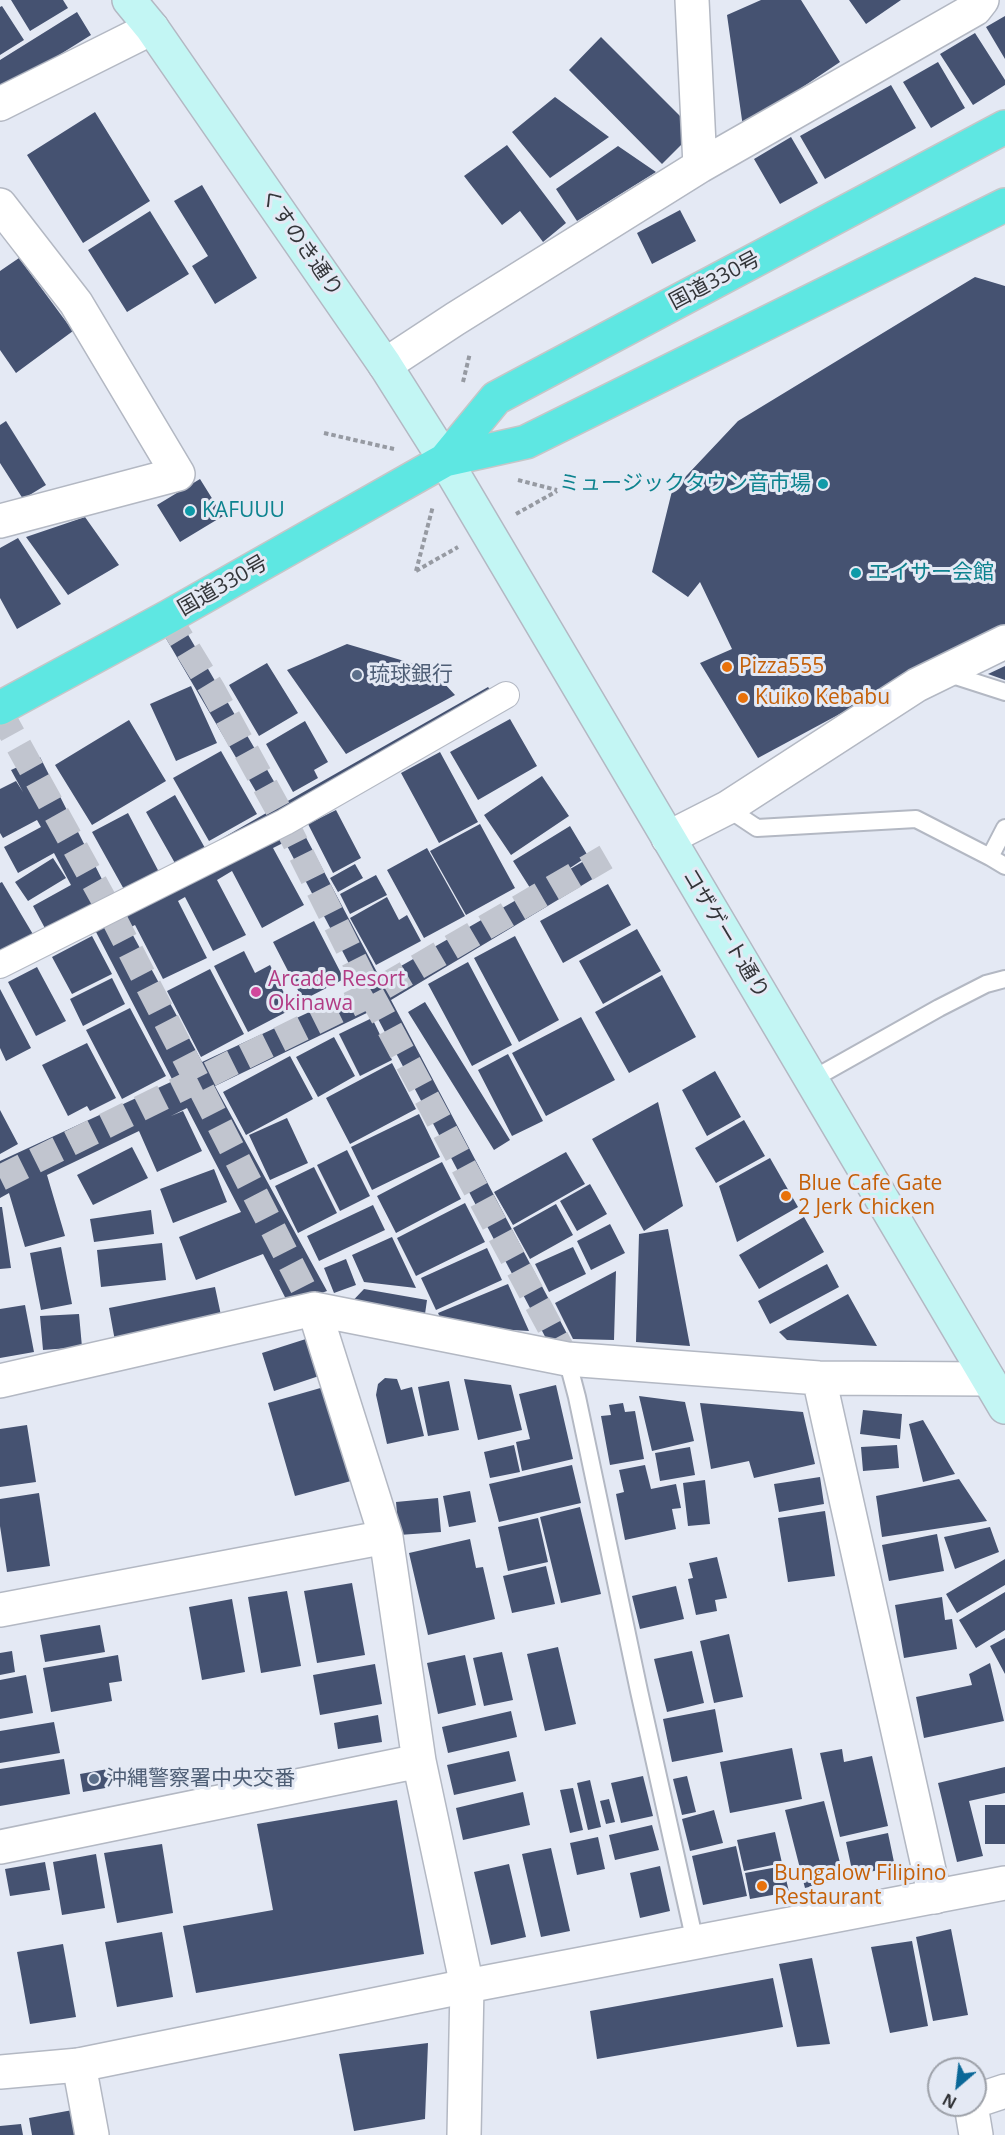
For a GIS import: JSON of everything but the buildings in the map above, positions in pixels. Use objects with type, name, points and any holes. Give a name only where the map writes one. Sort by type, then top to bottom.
[{"type":"highway","name":"国道330号","points":[[445,460],[496,398],[1005,127]]},
{"type":"highway","name":"国道330号","points":[[0,708],[168,617],[445,460],[526,442],[1005,205]]},
{"type":"main road","name":"くすのき通り","points":[[129,0],[155,14],[445,460]]},
{"type":"main road","name":"コザゲート通り","points":[[445,460],[1005,1407]]},
{"type":"street","points":[[692,0],[700,166]]},
{"type":"street","points":[[385,365],[700,166],[975,9],[982,0]]},
{"type":"street","points":[[0,105],[155,14]]},
{"type":"street","points":[[0,205],[76,303],[178,474],[0,521]]},
{"type":"street","points":[[668,838],[727,808],[917,685],[1005,642]]},
{"type":"street","points":[[0,965],[285,822],[507,695]]},
{"type":"street","points":[[0,1381],[314,1309],[567,1359],[819,1378],[988,1379]]},
{"type":"street","points":[[314,1309],[386,1537],[419,1761],[467,1986],[464,2135]]},
{"type":"street","points":[[819,1378],[934,1897]]},
{"type":"street","points":[[0,1610],[386,1537]]},
{"type":"street","points":[[0,1847],[419,1761]]},
{"type":"street","points":[[0,2072],[79,2065],[467,1986],[1005,1883]]},
{"type":"street","points":[[79,2065],[92,2135]]},
{"type":"street","points":[[987,2097],[1005,2091]]},
{"type":"street","points":[[974,2117],[976,2135]]},
{"type":"lane","points":[[942,672],[1005,692]]},
{"type":"lane","points":[[727,808],[757,828],[916,819],[1005,866]]},
{"type":"lane","points":[[990,857],[1005,828]]},
{"type":"lane","points":[[811,1080],[939,1008],[986,984],[1005,979]]},
{"type":"lane","points":[[567,1359],[578,1397],[639,1691],[695,1942]]},
{"type":"tunnel","points":[[168,617],[212,689],[285,822],[371,994],[567,1359]]},
{"type":"tunnel","points":[[0,712],[110,911],[314,1309]]},
{"type":"tunnel","points":[[0,1178],[371,994],[606,857]]},
{"type":"place","name":"ミュージックタウン音市場","points":[[823,484]]},
{"type":"place","name":"KAFUUU","points":[[190,511]]},
{"type":"place","name":"エイサー会館","points":[[856,573]]},
{"type":"place","name":"Pizza555","points":[[727,667]]},
{"type":"place","name":"琉球銀行","points":[[357,675]]},
{"type":"place","name":"Kuiko Kebabu","points":[[743,698]]},
{"type":"place","name":"Arcade Resort Okinawa","points":[[256,992]]},
{"type":"place","name":"Blue Cafe Gate 2 Jerk Chicken","points":[[786,1196]]},
{"type":"place","name":"沖縄警察署中央交番","points":[[94,1779]]},
{"type":"place","name":"Bungalow Filipino Restaurant","points":[[762,1886]]}]
